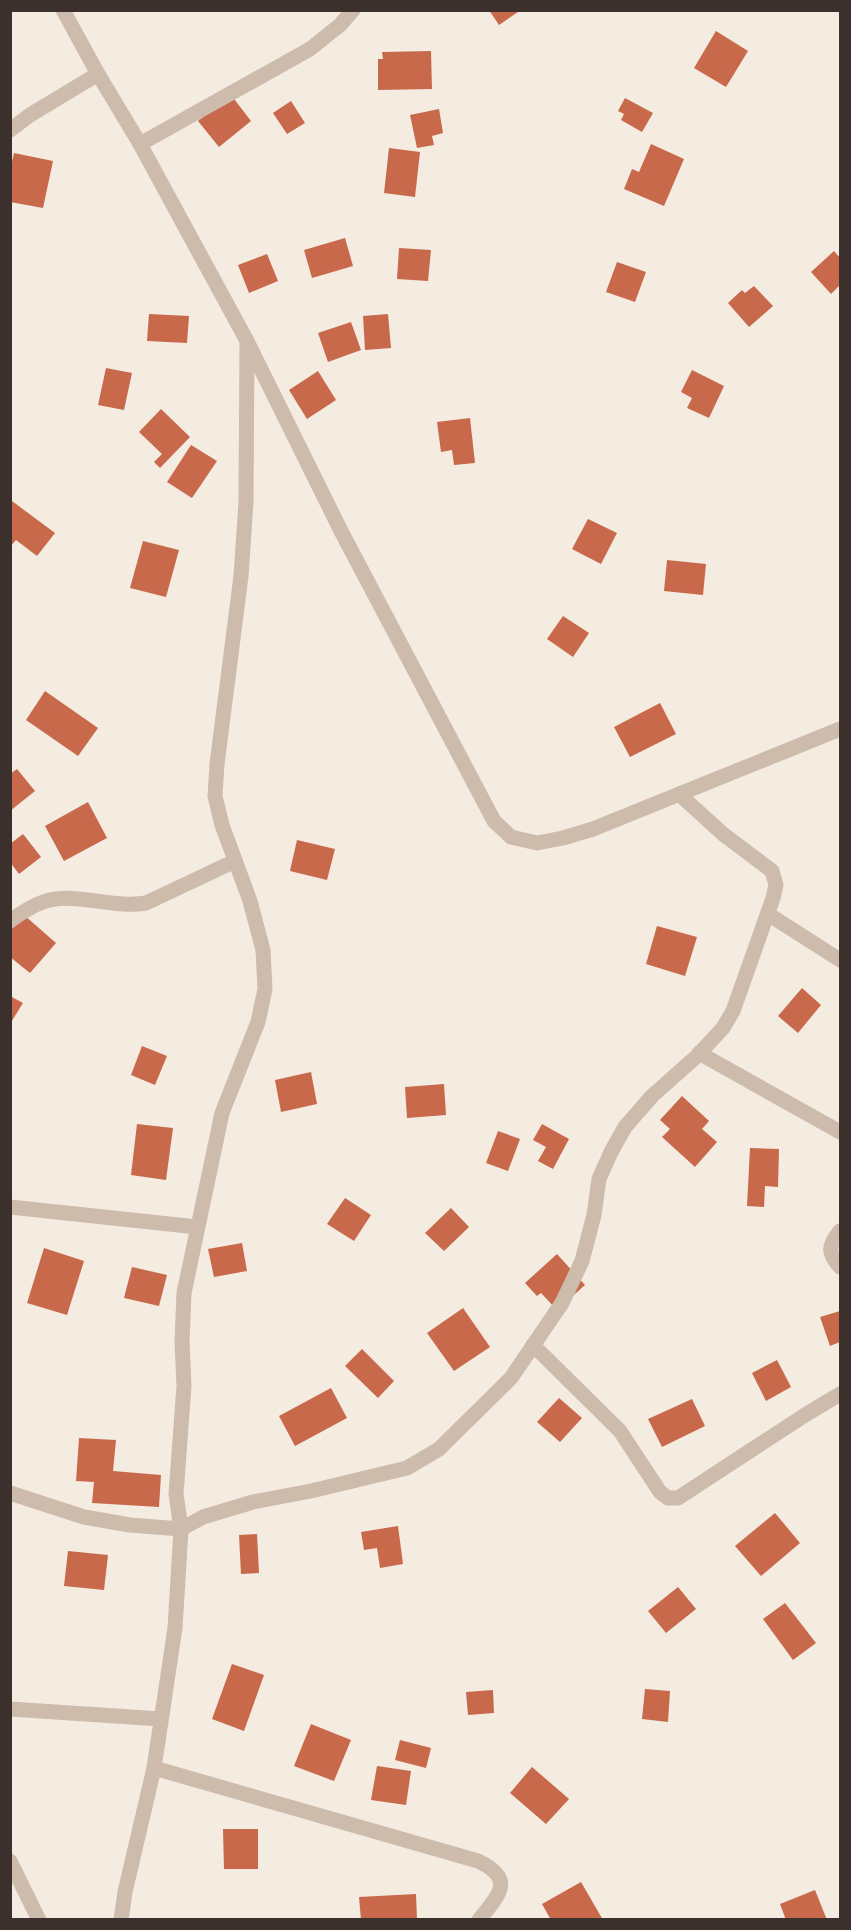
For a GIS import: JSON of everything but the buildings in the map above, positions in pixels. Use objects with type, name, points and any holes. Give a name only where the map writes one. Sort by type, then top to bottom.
[{"type":"street","points":[[63,10],[140,144],[247,341],[341,531],[495,821],[511,837],[537,843],[593,829],[840,729]]},
{"type":"street","points":[[140,144],[310,49],[340,25],[353,10]]},
{"type":"street","points":[[10,130],[30,115],[98,74]]},
{"type":"street","points":[[121,1920],[125,1892],[154,1768],[176,1628],[181,1529],[176,1494],[184,1386],[182,1342],[184,1293],[222,1113],[258,1022],[265,989],[263,950],[250,901],[222,825],[215,796],[241,576],[246,502],[247,341]]},
{"type":"street","points":[[10,1493],[84,1517],[130,1525],[181,1529],[203,1517],[253,1502],[408,1468],[439,1449],[511,1378],[562,1302],[582,1261],[594,1215],[599,1179],[610,1152],[625,1127],[652,1096],[723,1028],[733,1011],[768,914],[776,885],[772,872],[723,834],[679,794]]},
{"type":"street","points":[[10,921],[26,909],[45,901],[64,898],[132,905],[147,903],[235,861]]},
{"type":"street","points":[[768,914],[840,960]]},
{"type":"street","points":[[699,1053],[840,1132]]},
{"type":"street","points":[[10,1207],[197,1227]]},
{"type":"street","points":[[840,1231],[830,1247],[831,1255],[840,1267]]},
{"type":"street","points":[[533,1345],[620,1431],[660,1492],[668,1498],[678,1498],[840,1394]]},
{"type":"street","points":[[10,1709],[161,1719]]},
{"type":"street","points":[[154,1768],[478,1861],[493,1868],[499,1875],[501,1887],[496,1899],[479,1920]]},
{"type":"street","points":[[10,1861],[39,1920]]}]
